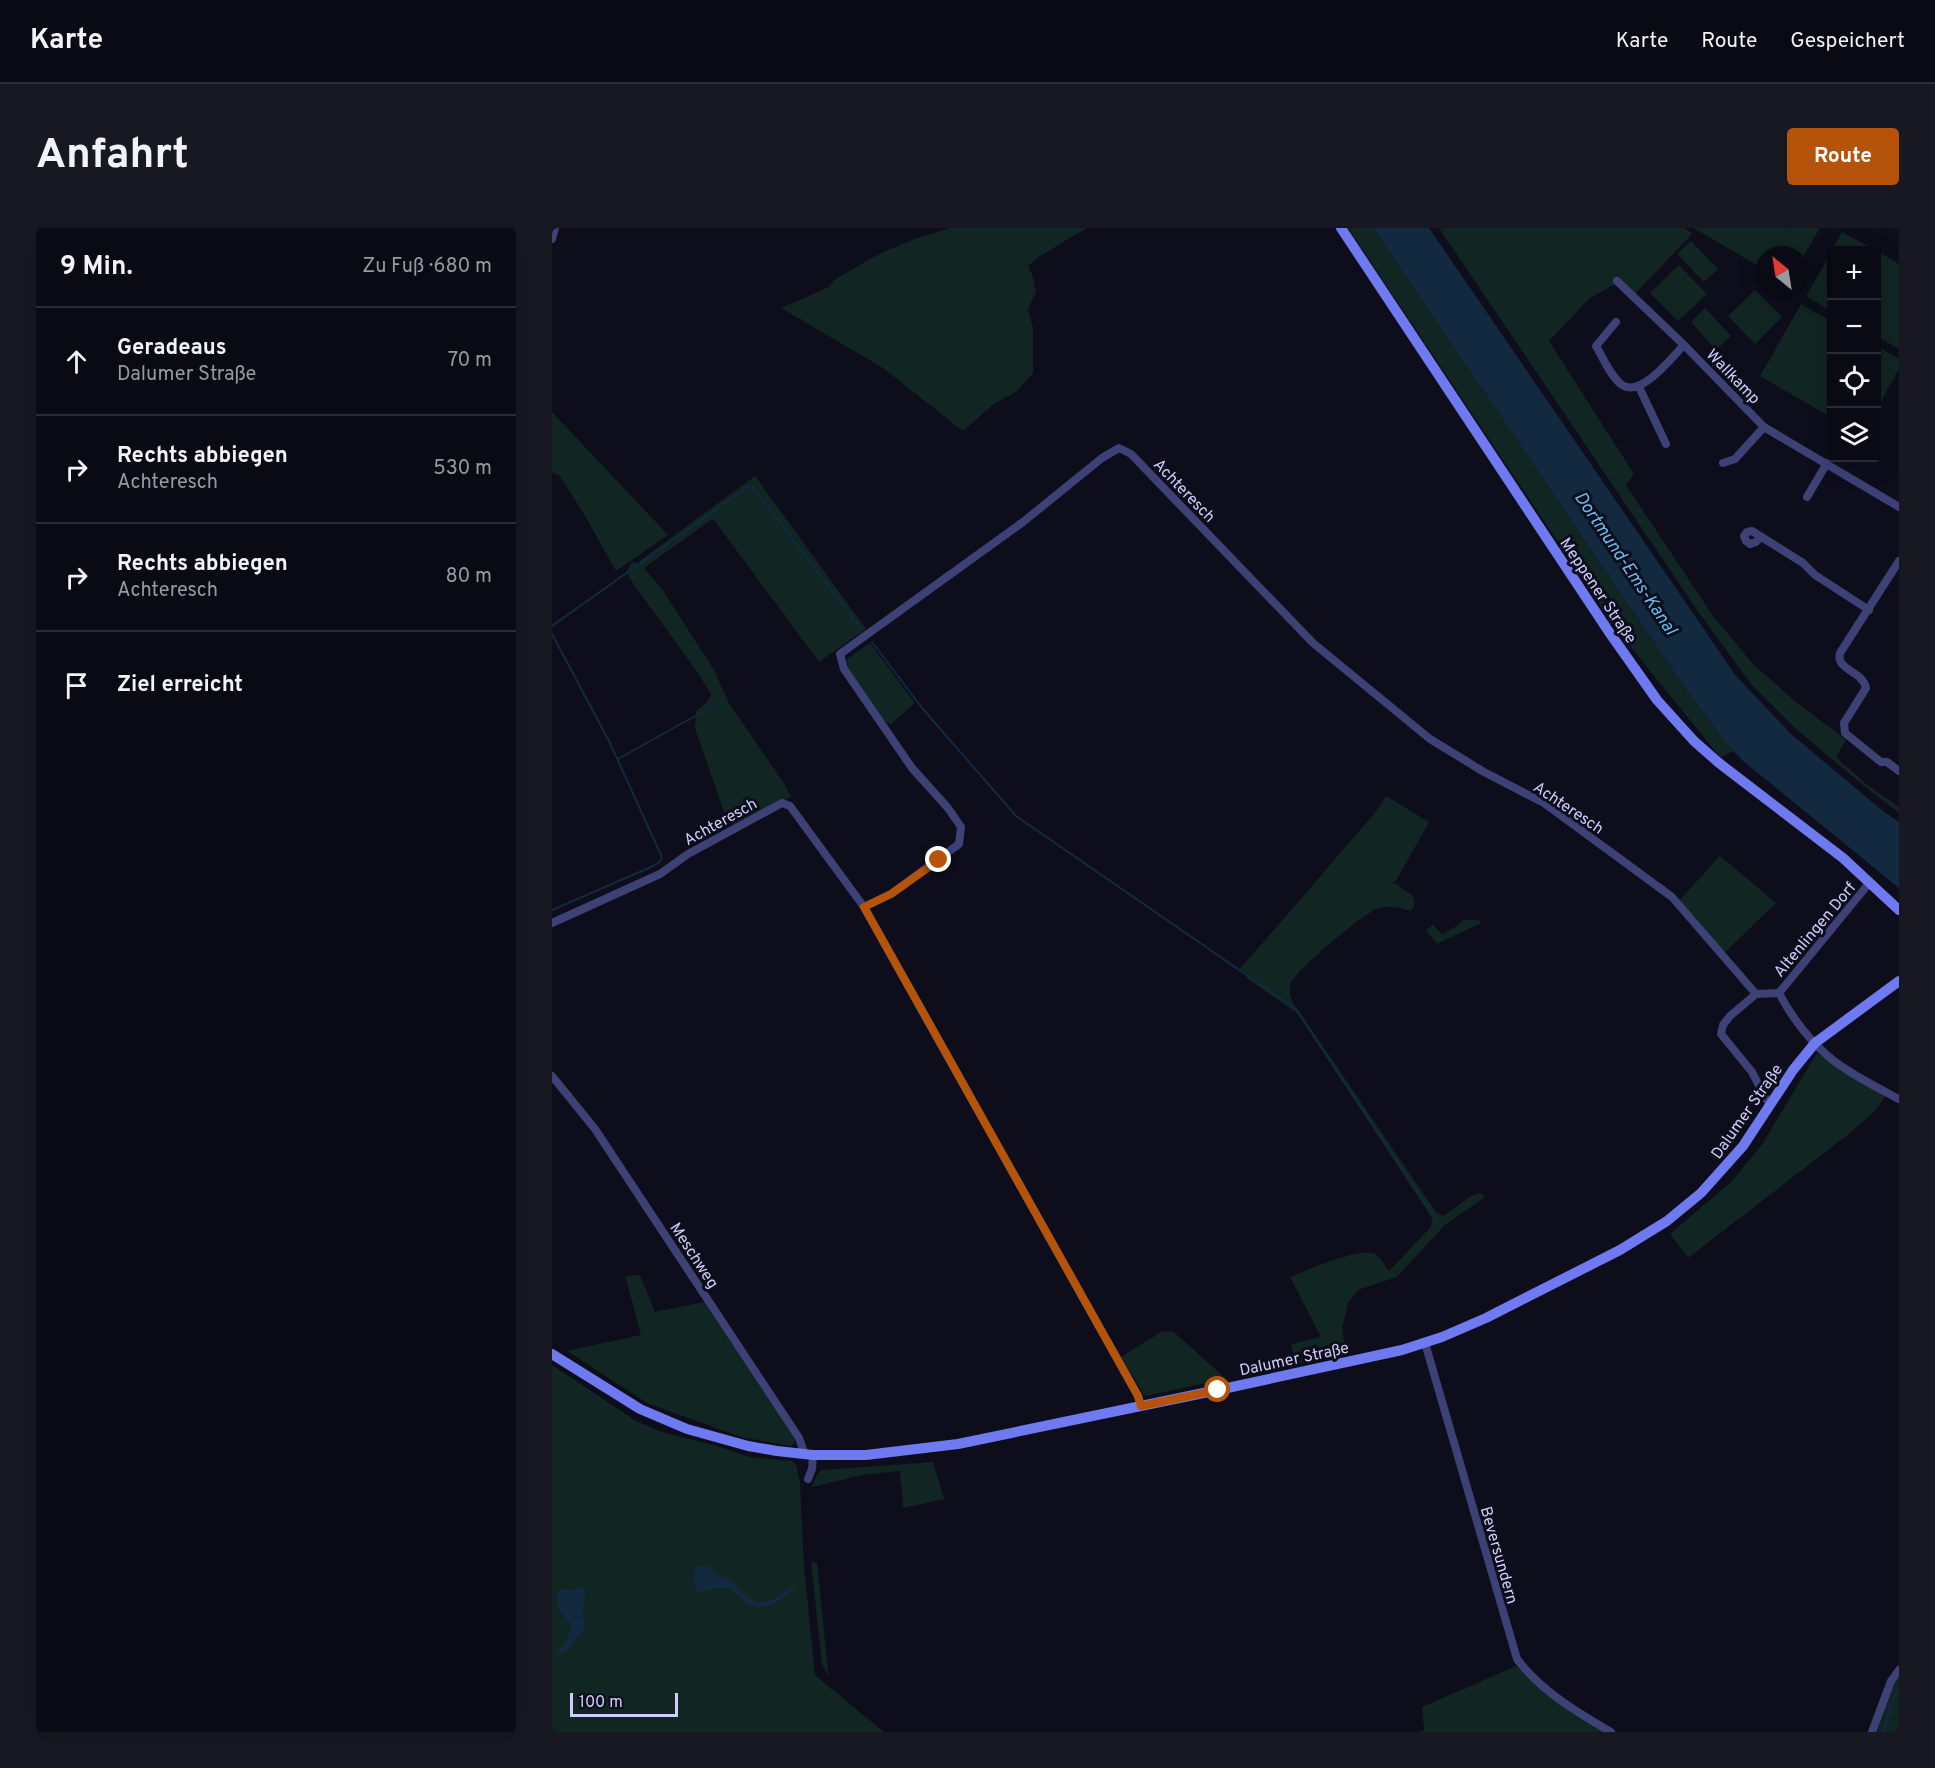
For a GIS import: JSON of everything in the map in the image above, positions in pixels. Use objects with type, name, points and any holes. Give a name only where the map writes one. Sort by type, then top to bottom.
[{"type":"main road","name":"Meppener Straße","points":[[1341,228],[1609,632],[1658,700],[1694,741],[1719,763],[1843,858],[1899,910]]},
{"type":"main road","name":"Dalumer Straße","points":[[552,1354],[640,1409],[687,1429],[748,1446],[809,1455],[866,1455],[958,1444],[1362,1359],[1425,1342],[1486,1318],[1620,1250],[1684,1208],[1718,1175],[1743,1146],[1793,1070],[1815,1042],[1899,981]]},
{"type":"street","points":[[552,239],[555,228]]},
{"type":"street","name":"Wallkamp","points":[[1617,281],[1684,345],[1764,427],[1898,504]]},
{"type":"street","points":[[1616,322],[1596,346],[1620,384],[1629,388],[1639,387],[1666,444]]},
{"type":"street","name":"Wallkamp","points":[[1639,387],[1684,345]]},
{"type":"street","name":"Wallkamp","points":[[1723,463],[1735,459],[1764,427]]},
{"type":"street","name":"Achteresch","points":[[864,907],[891,894],[959,844],[961,827],[948,808],[912,768],[844,669],[840,654],[1023,522],[1102,458],[1119,448],[1131,454],[1313,644],[1430,739],[1484,772],[1544,803],[1672,897],[1755,994]]},
{"type":"street","points":[[1807,496],[1827,463]]},
{"type":"street","points":[[1761,537],[1803,563],[1815,575],[1869,610]]},
{"type":"street","points":[[1899,561],[1838,658],[1841,664],[1862,679],[1866,688],[1844,723],[1845,733],[1881,762],[1887,762],[1899,771]]},
{"type":"street","name":"Achteresch","points":[[552,923],[660,874],[688,854],[782,803],[790,806],[864,907],[1138,1396],[1141,1406]]},
{"type":"street","name":"Altenlingen Dorf","points":[[1755,994],[1779,993],[1870,882]]},
{"type":"street","name":"Altenlingen Dorf","points":[[1779,993],[1788,1009],[1835,1062],[1899,1099]]},
{"type":"street","points":[[1755,994],[1730,1016],[1723,1025],[1721,1034],[1752,1072],[1770,1105]]},
{"type":"street","name":"Meschweg","points":[[552,1076],[595,1129],[809,1455]]},
{"type":"street","name":"Beversundern","points":[[1425,1342],[1517,1659],[1532,1677],[1551,1692],[1585,1717],[1611,1732]]},
{"type":"street","points":[[808,1479],[812,1469],[809,1455]]},
{"type":"street","points":[[1872,1732],[1887,1691],[1899,1670]]},
{"type":"green space","points":[[950,228],[1087,228],[1040,256],[1028,266],[1036,292],[1028,309],[1033,329],[1033,373],[1016,392],[994,404],[963,431],[883,368],[781,308],[829,287],[834,280],[879,254],[917,238]]},
{"type":"green space","points":[[1348,228],[1373,228],[1685,688],[1734,751],[1721,757],[1715,751],[1616,629]]},
{"type":"green space","points":[[1439,228],[1685,228],[1692,234],[1634,295],[1619,282],[1590,298],[1549,341],[1634,474],[1626,485],[1713,616],[1753,664],[1795,701],[1846,740],[1836,757],[1865,783],[1899,807],[1899,813],[1796,729],[1751,684],[1699,613]]},
{"type":"green space","points":[[1693,228],[1820,228],[1809,247],[1755,246],[1755,264]]},
{"type":"green space","points":[[1842,232],[1868,246],[1834,246]]},
{"type":"green space","points":[[1691,241],[1718,269],[1704,282],[1677,254]]},
{"type":"green space","points":[[1881,253],[1899,264],[1899,349],[1881,338]]},
{"type":"green space","points":[[1827,260],[1827,309],[1809,298],[1809,291]]},
{"type":"green space","points":[[1679,265],[1707,294],[1678,321],[1650,293]]},
{"type":"green space","points":[[1755,290],[1755,300],[1765,300],[1782,317],[1755,344],[1728,316]]},
{"type":"green space","points":[[1801,304],[1827,319],[1827,415],[1760,376]]},
{"type":"green space","points":[[1705,308],[1731,336],[1716,350],[1691,322]]},
{"type":"green space","points":[[1881,348],[1899,359],[1899,369],[1881,401]]},
{"type":"green space","points":[[552,412],[668,535],[616,571],[559,475],[552,472]]},
{"type":"green space","points":[[755,476],[866,629],[819,662],[714,520],[644,568],[662,589],[714,670],[729,703],[791,797],[732,825],[726,818],[695,728],[696,711],[708,701],[711,694],[626,572],[632,562],[637,563]]},
{"type":"green space","points":[[870,643],[915,703],[891,724],[884,721],[848,668],[847,659]]},
{"type":"green space","points":[[1386,796],[1429,822],[1396,881],[1390,884],[1395,883],[1413,896],[1415,905],[1411,911],[1391,907],[1379,908],[1360,919],[1305,966],[1291,983],[1290,994],[1292,1001],[1436,1212],[1443,1216],[1471,1196],[1480,1193],[1485,1197],[1445,1225],[1397,1277],[1358,1290],[1348,1303],[1342,1329],[1346,1353],[1295,1364],[1291,1344],[1321,1337],[1290,1277],[1334,1260],[1360,1253],[1377,1255],[1389,1271],[1431,1227],[1432,1218],[1297,1013],[1249,980],[1240,969],[1375,813]]},
{"type":"green space","points":[[1720,856],[1776,903],[1724,953],[1679,901]]},
{"type":"green space","points":[[1463,920],[1479,920],[1481,923],[1437,944],[1426,930],[1433,925],[1442,934]]},
{"type":"green space","points":[[1817,1053],[1885,1097],[1874,1112],[1850,1133],[1688,1258],[1670,1234],[1731,1182],[1761,1146]]},
{"type":"green space","points":[[640,1275],[655,1312],[704,1302],[792,1435],[794,1444],[791,1446],[741,1437],[647,1403],[567,1351],[641,1335],[625,1276]]},
{"type":"green space","points":[[1163,1331],[1174,1332],[1226,1379],[1145,1396],[1121,1357]]},
{"type":"green space","points":[[552,1365],[636,1421],[659,1431],[750,1457],[792,1461],[796,1464],[800,1483],[804,1566],[815,1675],[884,1732],[552,1732]]},
{"type":"green space","points":[[933,1462],[944,1499],[903,1508],[900,1471],[862,1475],[812,1487],[821,1470]]},
{"type":"green space","points":[[811,1562],[817,1563],[830,1677],[822,1665]]},
{"type":"green space","points":[[1516,1666],[1568,1709],[1604,1732],[1420,1732],[1424,1730],[1422,1707]]},
{"type":"green space","points":[[1899,1674],[1899,1732],[1877,1732],[1893,1684]]},
{"type":"water","name":"Dortmund-Ems-Kanal","points":[[1373,228],[1429,228],[1736,676],[1791,734],[1899,822],[1899,888],[1743,761],[1725,741],[1685,688]]},
{"type":"water","points":[[696,1566],[708,1566],[736,1584],[748,1597],[762,1602],[775,1598],[794,1584],[794,1588],[777,1602],[758,1607],[744,1601],[729,1588],[713,1588],[701,1593],[696,1591],[694,1579]]},
{"type":"water","points":[[579,1587],[585,1590],[583,1617],[586,1627],[565,1652],[558,1653],[558,1649],[564,1645],[571,1628],[558,1609],[557,1591]]},
{"type":"waterway","points":[[552,626],[749,486],[753,487],[861,629]]},
{"type":"waterway","points":[[552,634],[609,741],[662,857],[660,862],[651,867],[552,910]]},
{"type":"waterway","points":[[872,642],[922,708],[1016,816],[1296,1009],[1438,1223]]},
{"type":"waterway","points":[[618,759],[715,705]]},
{"type":"waterway","points":[[1883,1732],[1899,1687]]},
{"type":"route","points":[[939,860],[891,894],[864,907],[1138,1396],[1141,1406],[1218,1390]]}]
